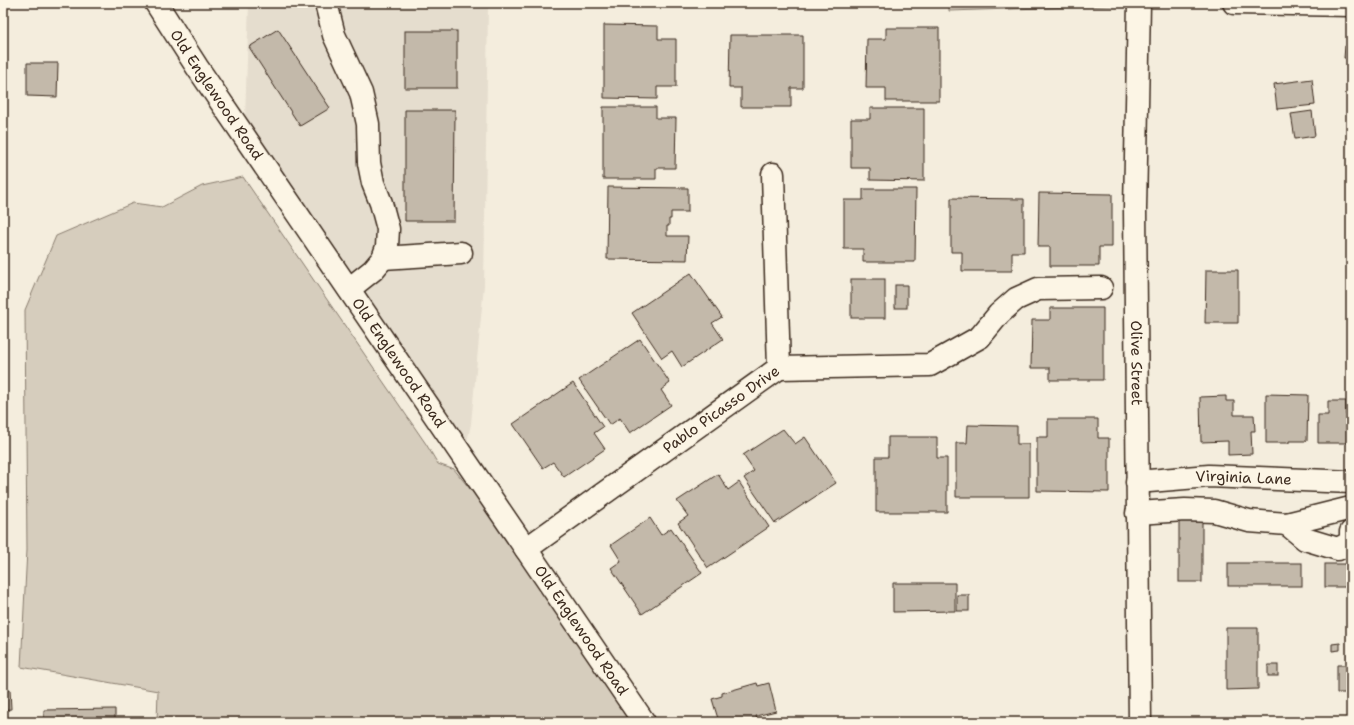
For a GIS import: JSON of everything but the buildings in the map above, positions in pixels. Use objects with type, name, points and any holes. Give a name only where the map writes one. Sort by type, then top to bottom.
[{"type":"street","name":"Old Englewood Road","points":[[156,3],[197,67],[644,722]]},
{"type":"street","points":[[326,3],[334,35],[361,93],[368,124],[369,163],[373,182],[381,203],[388,229],[387,247],[383,258],[373,270],[349,289]]},
{"type":"street","name":"Olive Street","points":[[1139,3],[1135,210],[1140,722]]},
{"type":"street","points":[[1234,3],[1346,4]]},
{"type":"street","name":"Pablo Picasso Drive","points":[[526,549],[779,368],[773,174]]},
{"type":"street","points":[[383,258],[461,253]]},
{"type":"street","points":[[779,368],[930,365],[980,337],[999,314],[1016,300],[1038,288],[1101,288]]},
{"type":"street","name":"Virginia Lane","points":[[1137,482],[1209,476],[1351,482]]},
{"type":"street","points":[[1137,513],[1185,510],[1214,511],[1249,521],[1287,524],[1351,508]]},
{"type":"street","points":[[1287,524],[1305,540],[1338,549],[1351,542],[1351,532]]},
{"type":"shaded area","points":[[249,3],[488,6],[484,285],[471,424],[467,442],[245,117]]},
{"type":"shaded area","points":[[949,3],[1265,3],[1136,5],[949,11]]},
{"type":"shaded area","points":[[243,177],[426,444],[438,464],[452,469],[453,468],[479,500],[630,722],[157,722],[158,691],[21,667],[27,550],[25,310],[56,236],[133,203],[162,207],[202,186]]}]
